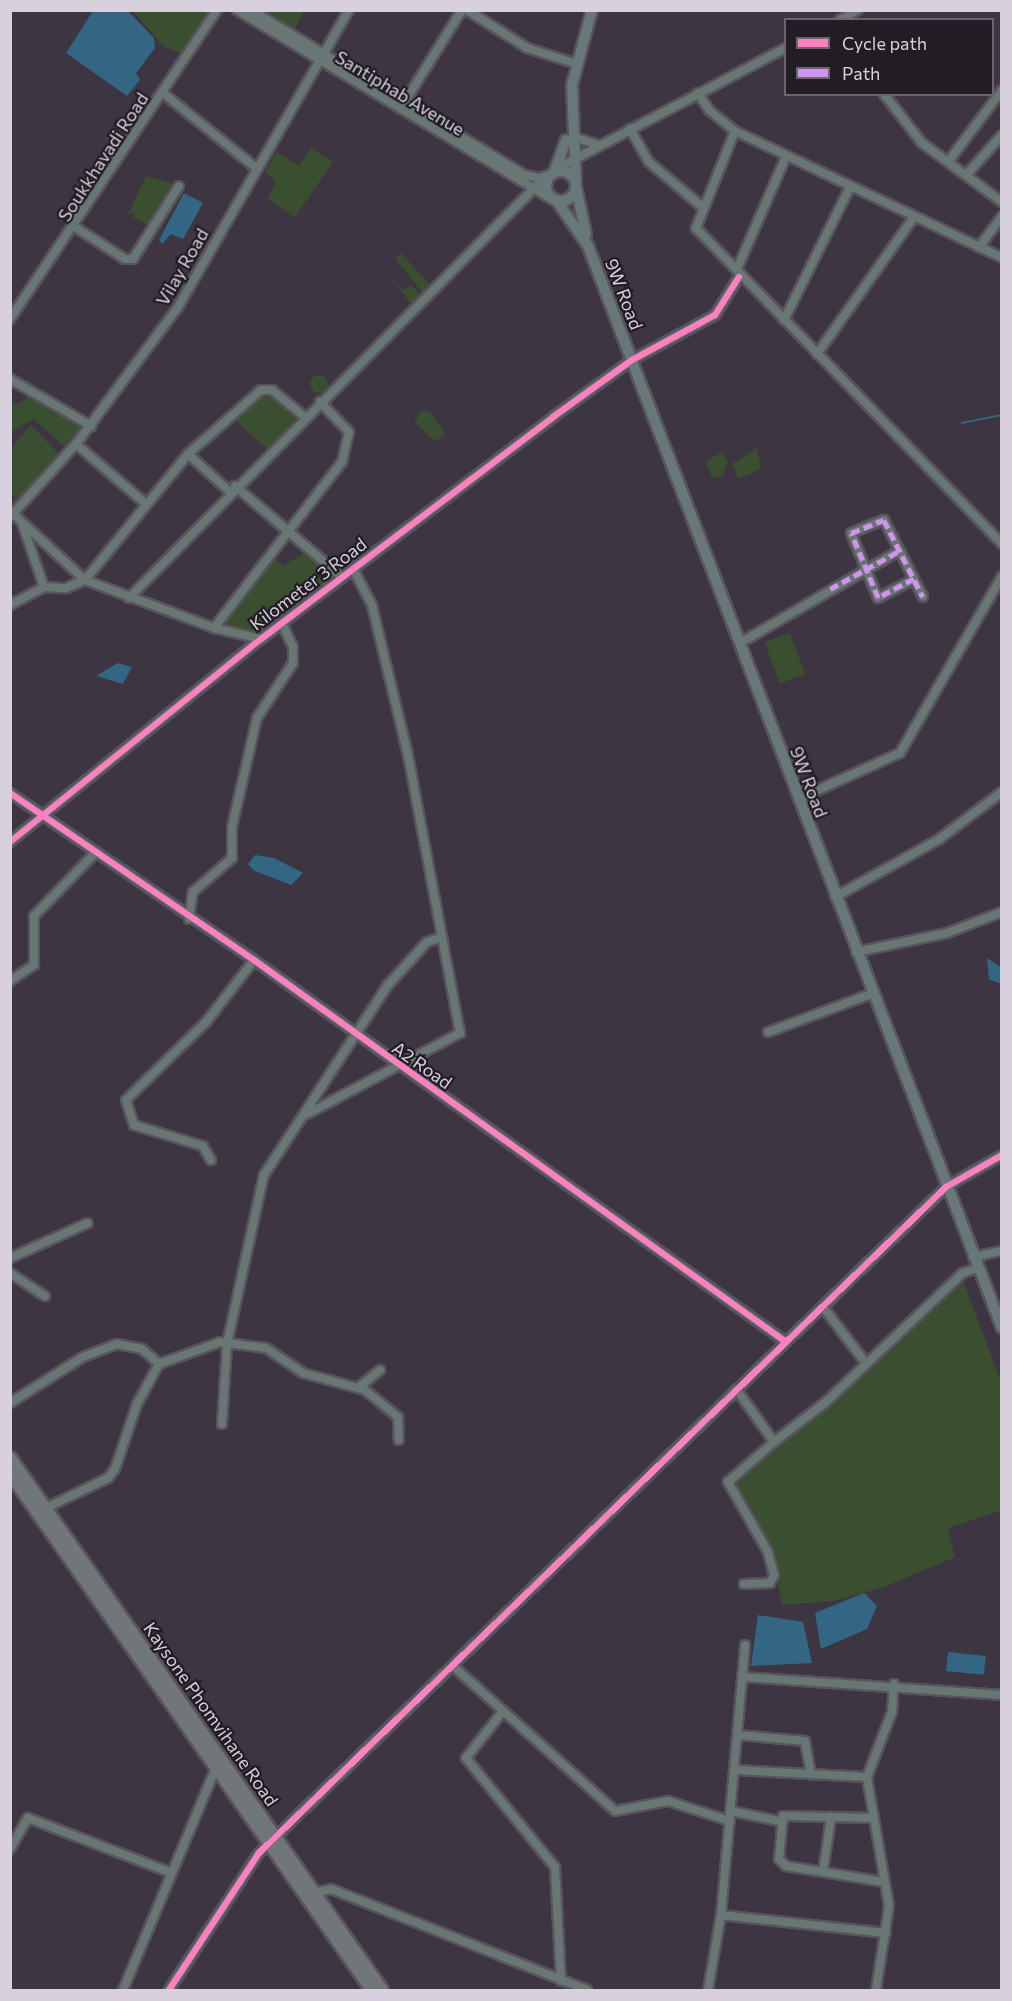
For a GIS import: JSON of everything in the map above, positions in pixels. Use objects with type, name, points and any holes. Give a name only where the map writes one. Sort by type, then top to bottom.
[{"type":"highway","name":"Kaysone Phomvihane Road","points":[[10,1458],[372,1990]]},
{"type":"highway","name":"Kaysone Phomvihane Road","points":[[10,1473],[216,1768],[314,1893],[382,1990]]},
{"type":"main road","name":"9W Road","points":[[586,10],[571,62],[565,153],[545,186],[588,246]]},
{"type":"main road","name":"9W Road","points":[[592,10],[576,62],[568,108],[576,185],[588,246],[945,1187],[1002,1328]]},
{"type":"main road","points":[[552,173],[568,173],[576,185],[570,198],[554,200]]},
{"type":"street","name":"Soukkhavadi Road","points":[[10,319],[75,227],[218,10]]},
{"type":"street","name":"Santiphab Avenue","points":[[237,10],[318,63],[554,200]]},
{"type":"street","name":"Santiphab Avenue","points":[[251,10],[525,175],[552,173]]},
{"type":"street","name":"Vilay Road","points":[[11,514],[91,426],[178,307],[349,10]]},
{"type":"street","points":[[404,104],[462,10]]},
{"type":"street","points":[[467,10],[527,48],[571,62]]},
{"type":"street","points":[[844,18],[857,10]]},
{"type":"street","points":[[129,598],[232,488],[533,188],[573,159],[784,49]]},
{"type":"street","points":[[948,162],[1002,90]]},
{"type":"street","points":[[163,93],[256,168]]},
{"type":"street","points":[[699,93],[709,110],[735,131],[1002,258]]},
{"type":"street","points":[[886,96],[922,143],[1002,202]]},
{"type":"street","points":[[630,129],[649,162],[701,206]]},
{"type":"street","points":[[571,131],[579,142],[600,145]]},
{"type":"street","points":[[735,131],[701,206],[696,228],[1002,544]]},
{"type":"street","points":[[967,174],[1002,135]]},
{"type":"street","name":"Kilometer 3 Road","points":[[10,843],[40,814],[342,577],[632,360],[715,315],[738,273],[786,156]]},
{"type":"street","points":[[75,227],[125,259],[134,259],[179,186]]},
{"type":"street","points":[[784,320],[850,187]]},
{"type":"street","points":[[979,247],[1002,216]]},
{"type":"street","points":[[818,354],[914,217]]},
{"type":"street","points":[[10,379],[91,426]]},
{"type":"street","points":[[10,605],[44,587],[66,588],[85,580],[188,454],[261,390],[272,390],[305,417]]},
{"type":"street","points":[[214,628],[342,462],[349,443],[349,432],[320,402]]},
{"type":"street","points":[[76,444],[146,504]]},
{"type":"street","points":[[188,454],[342,577]]},
{"type":"street","points":[[11,514],[85,580],[214,628],[261,639]]},
{"type":"street","points":[[914,579],[878,598],[851,533],[884,520],[899,551],[914,579],[923,597]]},
{"type":"street","points":[[22,523],[44,587]]},
{"type":"street","points":[[740,643],[899,551]]},
{"type":"street","points":[[307,1114],[400,1067],[460,1033],[372,605],[353,569]]},
{"type":"street","points":[[798,799],[900,753],[1002,576]]},
{"type":"street","points":[[189,919],[193,892],[232,858],[232,827],[257,718],[293,663],[293,647],[282,623]]},
{"type":"street","points":[[835,897],[938,840],[1002,792]]},
{"type":"street","name":"A2 Road","points":[[10,793],[189,919],[255,960],[356,1036],[786,1342]]},
{"type":"street","points":[[10,981],[34,965],[34,916],[95,853]]},
{"type":"street","points":[[856,952],[947,933],[1002,912]]},
{"type":"street","points":[[222,1424],[227,1344],[264,1175],[307,1114],[388,985],[427,942],[442,937]]},
{"type":"street","points":[[211,1160],[203,1146],[134,1125],[126,1100],[207,1021],[255,960]]},
{"type":"street","points":[[768,1032],[872,994]]},
{"type":"street","points":[[169,1990],[271,1841],[945,1187],[1002,1155]]},
{"type":"street","points":[[10,1258],[88,1223]]},
{"type":"street","points":[[973,1257],[1002,1251]]},
{"type":"street","points":[[744,1584],[770,1583],[774,1575],[768,1552],[728,1482],[774,1442],[827,1401],[963,1273],[977,1268]]},
{"type":"street","points":[[10,1273],[45,1296]]},
{"type":"street","points":[[823,1306],[862,1358]]},
{"type":"street","points":[[10,1403],[83,1357],[117,1344],[142,1350],[159,1364]]},
{"type":"street","points":[[46,1508],[108,1478],[115,1469],[137,1404],[159,1364],[195,1348],[227,1344],[266,1348],[303,1373],[359,1387],[398,1417],[399,1440]]},
{"type":"street","points":[[359,1387],[380,1370]]},
{"type":"street","points":[[737,1390],[774,1442]]},
{"type":"street","points":[[708,1990],[721,1915],[744,1677],[745,1645]]},
{"type":"street","points":[[453,1666],[615,1811],[668,1801],[730,1821]]},
{"type":"street","points":[[744,1677],[894,1684],[1002,1695]]},
{"type":"street","points":[[876,1990],[886,1933],[885,1882],[867,1777],[892,1712],[894,1684]]},
{"type":"street","points":[[503,1711],[466,1758],[555,1867],[561,1981]]},
{"type":"street","points":[[738,1735],[805,1741],[812,1774]]},
{"type":"street","points":[[123,1990],[216,1768]]},
{"type":"street","points":[[735,1770],[867,1777]]},
{"type":"street","points":[[731,1811],[783,1822]]},
{"type":"street","points":[[873,1818],[783,1816],[779,1859],[786,1866],[885,1882]]},
{"type":"street","points":[[823,1872],[831,1817]]},
{"type":"street","points":[[10,1849],[28,1818],[172,1873]]},
{"type":"street","points":[[314,1893],[330,1889],[587,1990]]},
{"type":"street","points":[[721,1915],[886,1933]]},
{"type":"green space","points":[[133,11],[211,11],[182,54],[164,47]]},
{"type":"green space","points":[[261,11],[304,11],[293,32]]},
{"type":"green space","points":[[311,148],[333,162],[295,217],[268,199],[276,181],[265,172],[277,152],[299,166]]},
{"type":"green space","points":[[146,176],[178,185],[154,229],[133,217],[136,212],[128,215]]},
{"type":"green space","points":[[401,253],[432,287],[424,295],[395,258]]},
{"type":"green space","points":[[390,277],[403,290],[411,285],[422,297],[413,306]]},
{"type":"green space","points":[[315,375],[323,375],[328,380],[326,391],[315,393],[310,388],[310,380]]},
{"type":"green space","points":[[268,391],[299,416],[267,449],[233,418]]},
{"type":"green space","points":[[34,393],[85,425],[66,448],[33,419],[11,432],[11,402],[18,404]]},
{"type":"green space","points":[[421,411],[430,412],[445,433],[440,439],[433,440],[415,422]]},
{"type":"green space","points":[[31,425],[60,455],[16,507],[11,502],[16,498],[11,494],[11,448]]},
{"type":"green space","points":[[757,448],[761,469],[738,479],[732,464]]},
{"type":"green space","points":[[722,452],[728,462],[723,475],[712,478],[706,461]]},
{"type":"green space","points":[[306,552],[330,580],[263,631],[226,627],[227,617],[273,557],[283,566]]},
{"type":"green space","points":[[790,633],[805,674],[780,684],[765,642]]},
{"type":"green space","points":[[964,1283],[1001,1382],[1002,1510],[948,1528],[955,1557],[884,1587],[834,1601],[782,1605],[772,1551],[735,1485],[737,1478],[832,1401],[946,1291]]},
{"type":"water","points":[[93,11],[128,11],[154,38],[155,48],[136,73],[140,80],[127,96],[66,53]]},
{"type":"water","points":[[184,193],[203,203],[183,239],[171,234],[162,244],[159,240]]},
{"type":"water","points":[[118,663],[132,667],[123,684],[96,676]]},
{"type":"water","points":[[255,855],[274,858],[303,873],[291,885],[253,870],[248,864]]},
{"type":"water","points":[[987,958],[1001,967],[1001,984],[989,979]]},
{"type":"water","points":[[864,1593],[877,1606],[867,1629],[821,1649],[815,1613]]},
{"type":"water","points":[[758,1615],[803,1622],[812,1663],[751,1666]]},
{"type":"water","points":[[948,1652],[986,1656],[984,1675],[946,1671]]},
{"type":"waterway","points":[[962,423],[1002,415]]},
{"type":"marked path","points":[[914,579],[878,598],[851,533],[884,520],[923,597]]},
{"type":"marked path","points":[[830,589],[899,551]]},
{"type":"cycle path","points":[[10,842],[261,639],[553,417],[632,360],[715,315],[739,277]]},
{"type":"cycle path","points":[[10,793],[254,960],[786,1342]]},
{"type":"cycle path","points":[[169,1990],[259,1853],[946,1187],[1002,1155]]}]
